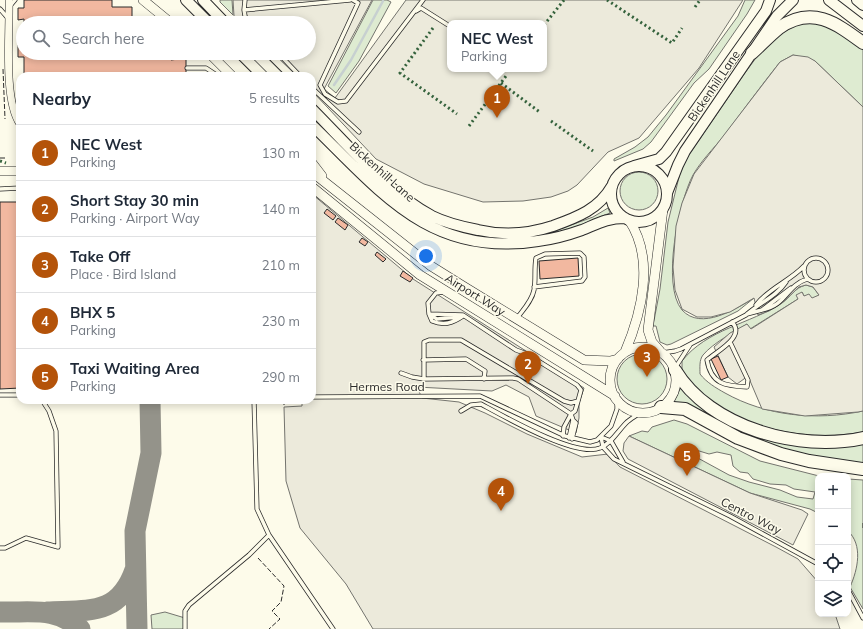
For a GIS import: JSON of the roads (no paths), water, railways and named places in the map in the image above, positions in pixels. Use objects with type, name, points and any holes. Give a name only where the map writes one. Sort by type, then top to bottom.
[{"type":"highway","points":[[752,53],[786,24],[806,18],[818,18],[831,22],[863,43]]},
{"type":"highway","points":[[674,369],[683,385],[702,402],[724,416],[747,426],[786,438],[807,441],[837,442],[863,438]]},
{"type":"highway","points":[[661,407],[685,409],[738,438],[781,454],[809,461],[863,469]]},
{"type":"main road","points":[[186,0],[203,16]]},
{"type":"main road","points":[[203,0],[218,16]]},
{"type":"main road","name":"Bickenhill Lane","points":[[634,166],[659,159],[666,152],[766,11],[770,0]]},
{"type":"main road","name":"Bickenhill Lane","points":[[667,193],[685,151],[777,16],[793,0]]},
{"type":"main road","points":[[828,0],[863,26]]},
{"type":"main road","points":[[857,0],[863,5]]},
{"type":"main road","points":[[247,60],[259,72]]},
{"type":"main road","points":[[262,60],[274,72]]},
{"type":"main road","name":"Bickenhill Lane","points":[[316,113],[389,186],[410,202],[432,216],[470,229],[487,232],[527,233],[546,228],[578,216],[596,206],[605,198],[612,186]]},
{"type":"main road","name":"Bickenhill Lane","points":[[316,128],[387,198],[422,222],[447,235],[474,242],[522,244],[556,239],[611,218],[627,219]]},
{"type":"main road","points":[[634,166],[650,168],[657,172],[666,185],[667,193],[663,209],[658,215],[644,221],[627,219],[619,214],[612,201],[612,186],[620,173],[634,166]]},
{"type":"street","points":[[143,0],[162,16]]},
{"type":"street","points":[[9,3],[10,99],[16,119]]},
{"type":"street","points":[[215,60],[228,72]]},
{"type":"street","points":[[316,168],[332,188]]},
{"type":"street","points":[[0,171],[16,171]]},
{"type":"street","name":"Airport Way","points":[[316,175],[431,266],[516,319],[584,360],[610,361],[618,359]]},
{"type":"street","name":"Airport Way","points":[[316,190],[420,275],[616,398]]},
{"type":"street","points":[[661,352],[647,347],[635,348],[625,352],[618,359],[611,373],[611,385],[616,398],[627,408],[641,412],[651,412],[661,407],[674,390],[674,369],[669,359],[652,342],[648,330],[663,209]]},
{"type":"street","points":[[625,352],[634,328],[643,278],[643,258],[639,238],[627,219]]},
{"type":"lane","points":[[9,3],[15,0]]},
{"type":"lane","points":[[245,0],[245,16]]},
{"type":"lane","points":[[244,10],[300,2],[352,0],[358,3],[320,85],[325,94],[338,102],[346,101],[423,0]]},
{"type":"lane","points":[[415,11],[421,8],[447,24]]},
{"type":"lane","points":[[0,9],[4,12],[9,22]]},
{"type":"lane","points":[[285,60],[296,72]]},
{"type":"lane","points":[[186,68],[206,68],[212,72]]},
{"type":"lane","points":[[316,92],[359,132]]},
{"type":"lane","points":[[0,189],[16,188]]},
{"type":"lane","points":[[516,319],[527,306],[534,292],[534,287],[536,258],[545,254],[580,253],[584,257],[585,277],[582,281],[534,287]]},
{"type":"lane","points":[[746,315],[754,307],[779,292],[786,282],[810,259],[818,258],[825,261],[828,267],[828,274],[824,280],[816,283],[807,279],[804,273],[804,266]]},
{"type":"lane","points":[[661,352],[675,352],[746,315],[769,308],[787,296],[793,286],[807,279]]},
{"type":"lane","points":[[449,292],[436,293],[428,303],[429,314],[432,320],[440,324],[446,324],[463,315]]},
{"type":"lane","points":[[429,314],[463,315],[516,350],[526,354],[577,385],[581,390],[578,402],[575,411],[571,414],[564,427],[563,436]]},
{"type":"lane","points":[[730,342],[748,380],[747,387],[718,382],[709,372],[707,360],[730,342],[737,331],[736,326],[732,322]]},
{"type":"lane","points":[[424,380],[424,342],[428,340],[461,340],[516,371],[564,401],[571,403],[578,402]]},
{"type":"lane","points":[[674,369],[684,352],[692,343]]},
{"type":"lane","points":[[423,360],[466,358],[485,371],[484,379]]},
{"type":"lane","points":[[513,378],[516,371]]},
{"type":"lane","points":[[401,372],[424,380],[513,378],[571,414],[573,420],[571,438]]},
{"type":"lane","points":[[0,395],[16,395]]},
{"type":"lane","name":"Hermes Road","points":[[316,396],[480,396],[492,400],[563,436],[590,442],[600,437]]},
{"type":"lane","points":[[600,437],[611,426],[617,409],[616,398]]},
{"type":"lane","points":[[0,548],[5,548],[26,538],[58,547],[56,431],[49,411],[45,404]]},
{"type":"lane","points":[[254,404],[257,509],[269,535],[333,629]]},
{"type":"lane","points":[[461,411],[471,405],[482,404],[563,444],[580,450],[603,447],[628,421],[641,412]]},
{"type":"lane","points":[[600,437],[610,441],[623,462]]},
{"type":"lane","points":[[600,437],[603,447]]},
{"type":"lane","name":"Centro Way","points":[[603,447],[614,459],[623,462],[674,488],[815,562]]},
{"type":"lane","points":[[185,629],[185,611],[189,605],[249,555],[269,535]]},
{"type":"lane","points":[[851,596],[863,618]]},
{"type":"waterway","points":[[334,85],[351,60],[383,1]]},
{"type":"place","name":"NEC West","points":[[497,118]]},
{"type":"place","name":"Take Off","points":[[647,377]]},
{"type":"place","name":"Short Stay 30 min","points":[[528,384]]},
{"type":"place","name":"Taxi Waiting Area","points":[[687,476]]},
{"type":"place","name":"BHX 5","points":[[501,511]]}]
